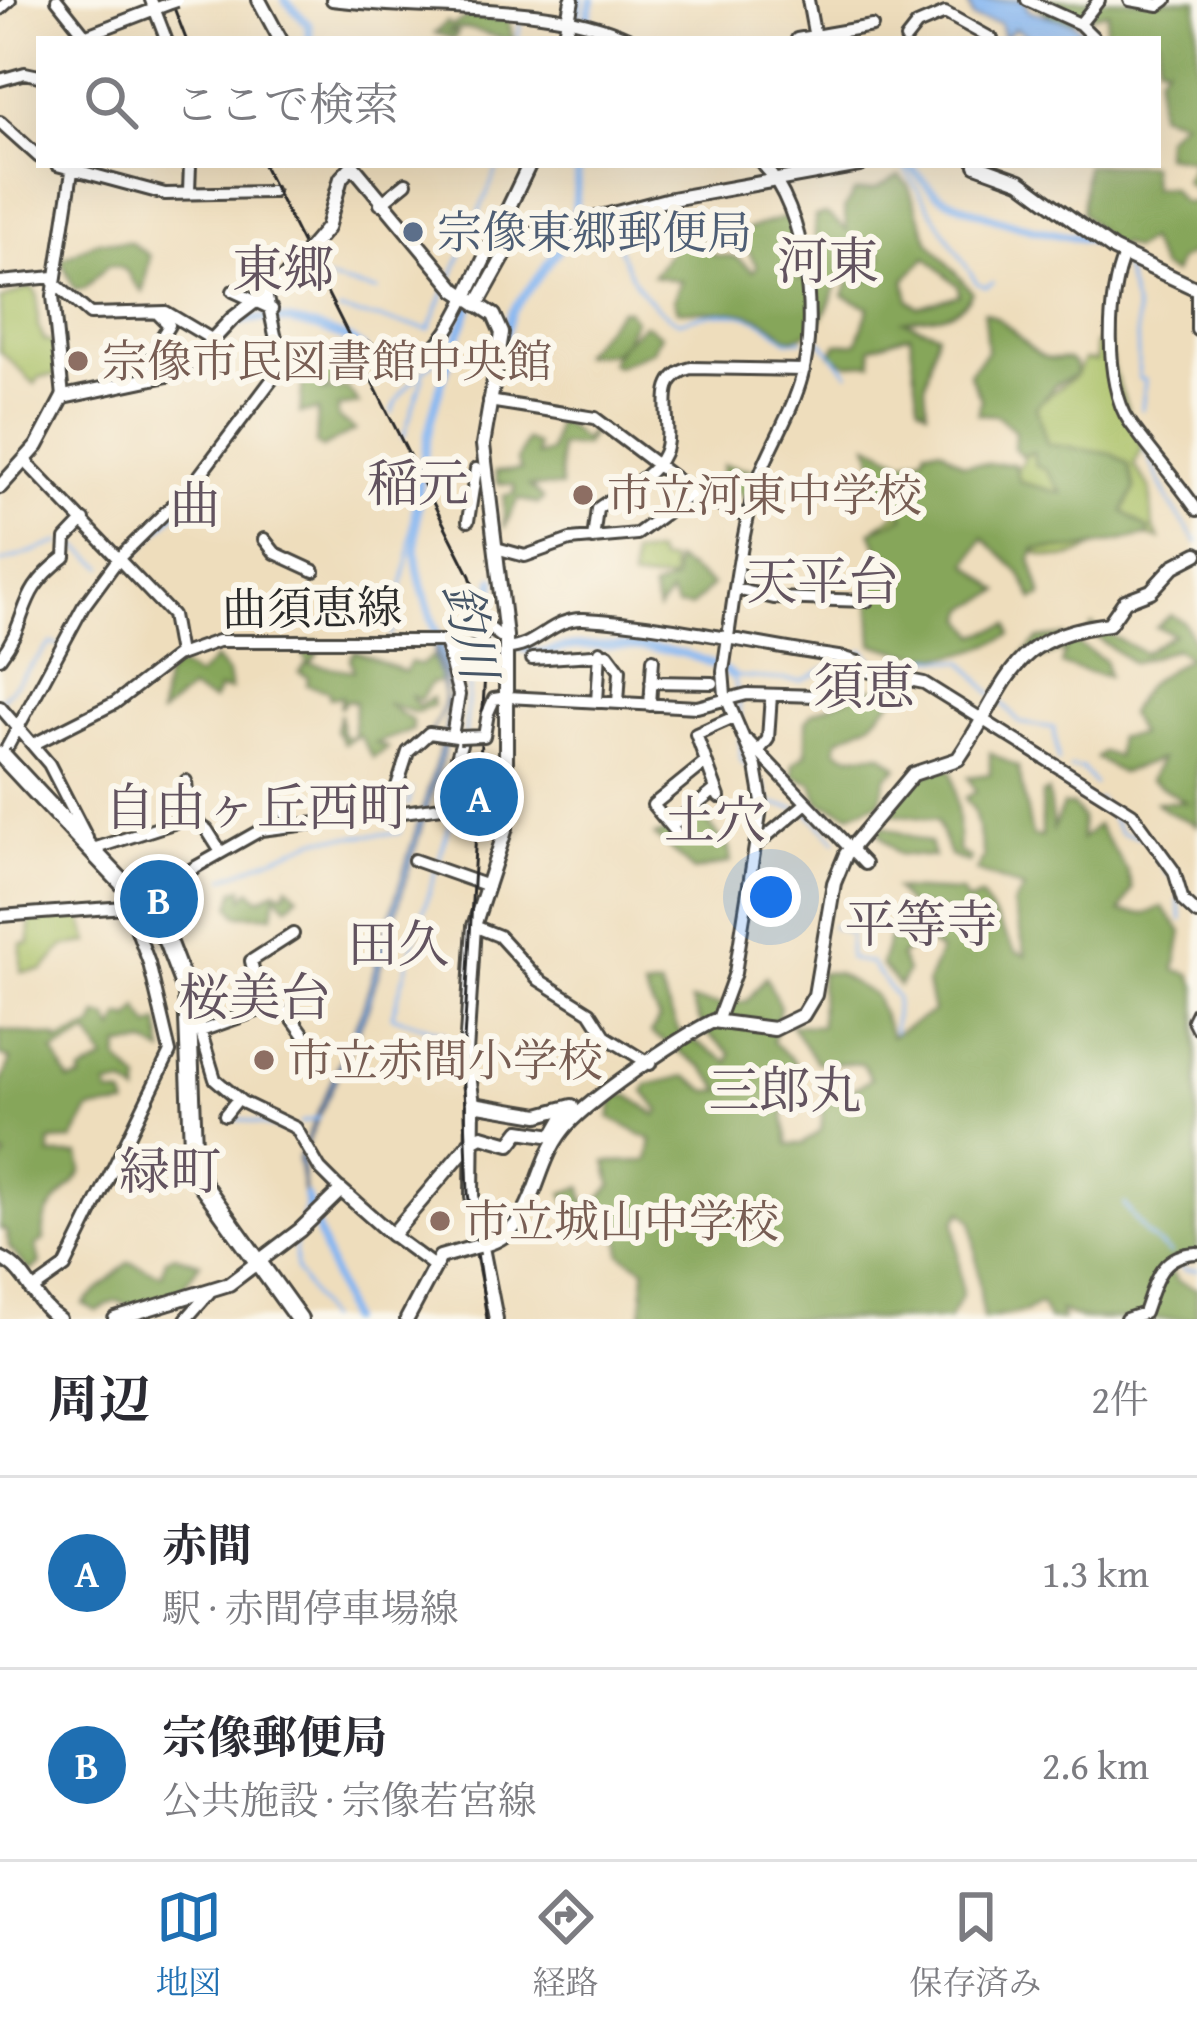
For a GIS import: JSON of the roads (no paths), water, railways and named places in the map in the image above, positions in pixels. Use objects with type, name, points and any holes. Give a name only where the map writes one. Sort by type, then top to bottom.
[{"type":"highway","points":[[0,756],[96,852],[176,958],[189,1002],[198,1173],[216,1210],[255,1264]]},
{"type":"highway","points":[[43,800],[144,910],[173,959],[189,1021],[194,1168],[208,1203],[294,1316]]},
{"type":"main road","points":[[260,0],[278,36]]},
{"type":"main road","points":[[0,487],[25,461],[59,413],[64,398],[182,372],[253,302],[283,280],[327,228],[341,178],[349,168]]},
{"type":"main road","points":[[354,168],[449,283],[494,315],[502,330],[483,445],[511,643],[501,784],[506,807],[504,840],[474,926],[466,1053],[479,1246],[496,1319]]},
{"type":"main road","points":[[471,302],[528,168]]},
{"type":"main road","points":[[984,168],[1020,181],[1124,256],[1197,291]]},
{"type":"main road","points":[[471,302],[508,242],[666,200],[779,182],[814,170]]},
{"type":"main road","points":[[115,1319],[209,1293],[306,1225],[341,1190],[392,1235],[482,1136],[510,1144],[520,1131],[553,1136],[576,1109],[718,1019],[774,1029],[806,1012],[817,987],[834,883],[848,850],[915,772],[955,762],[1028,649],[1078,626],[1109,624],[1125,601],[1151,591],[1174,566],[1197,554]]},
{"type":"main road","points":[[473,1104],[539,1115],[576,1109]]},
{"type":"main road","points":[[407,1319],[434,1266],[448,1252],[479,1246],[517,1227],[554,1143],[576,1109]]},
{"type":"main road","points":[[0,1258],[19,1269],[31,1291],[59,1319]]},
{"type":"street","points":[[0,8],[9,0]]},
{"type":"street","points":[[57,0],[87,36]]},
{"type":"street","points":[[328,0],[524,2],[579,10],[625,36]]},
{"type":"street","points":[[808,0],[814,36]]},
{"type":"street","points":[[1027,0],[1080,24],[1092,36]]},
{"type":"street","points":[[1080,24],[1099,0]]},
{"type":"street","points":[[1130,0],[1158,5],[1166,0]]},
{"type":"street","points":[[90,36],[153,5],[174,2]]},
{"type":"street","points":[[153,5],[165,36]]},
{"type":"street","points":[[908,36],[916,25],[945,13],[987,36]]},
{"type":"street","points":[[819,36],[872,26]]},
{"type":"street","points":[[0,80],[25,73],[36,75]]},
{"type":"street","points":[[0,122],[36,155]]},
{"type":"street","points":[[64,398],[54,280],[72,168]]},
{"type":"street","points":[[75,168],[164,194],[272,192]]},
{"type":"street","points":[[189,191],[190,168]]},
{"type":"street","points":[[718,1019],[735,973],[756,845],[760,786],[722,682],[748,517],[804,370],[801,235],[779,182],[766,168]]},
{"type":"street","points":[[380,204],[406,183]]},
{"type":"street","points":[[1124,256],[1114,279],[1110,342],[1125,412],[1197,510]]},
{"type":"street","points":[[0,282],[54,280],[91,314],[158,311],[213,340]]},
{"type":"street","points":[[233,291],[274,317]]},
{"type":"street","points":[[1197,291],[1197,330]]},
{"type":"street","points":[[266,293],[287,363]]},
{"type":"street","points":[[0,756],[59,644],[117,564],[175,506],[287,363],[302,350],[362,348],[390,360],[427,353],[444,340],[471,302]]},
{"type":"street","points":[[146,379],[146,363],[169,325],[158,311]]},
{"type":"street","points":[[593,539],[597,509],[656,464],[665,449],[667,388],[680,371],[804,370]]},
{"type":"street","points":[[492,402],[595,418],[694,494],[748,517]]},
{"type":"street","points":[[25,461],[84,520],[117,564],[172,615],[179,654]]},
{"type":"street","points":[[468,521],[476,469]]},
{"type":"street","points":[[496,548],[525,556],[572,539],[637,534],[694,494],[712,492],[719,480]]},
{"type":"street","points":[[0,658],[15,637],[25,597],[42,573],[65,557],[66,540],[84,520]]},
{"type":"street","points":[[264,539],[274,553],[314,571]]},
{"type":"street","points":[[736,590],[774,598],[867,602]]},
{"type":"street","points":[[511,643],[578,618],[669,627],[728,642],[849,659],[861,670],[919,680],[1136,817],[1174,871],[1183,901],[1197,914]]},
{"type":"street","name":"曲須恵線","points":[[34,744],[118,701],[179,654],[230,640],[437,642],[449,659],[480,644],[488,624],[511,643]]},
{"type":"street","points":[[597,702],[600,651]]},
{"type":"street","points":[[532,659],[549,662],[600,651],[616,661],[618,703]]},
{"type":"street","points":[[0,916],[144,910],[256,832],[451,809],[450,735],[459,695],[449,659]]},
{"type":"street","points":[[650,705],[652,659]]},
{"type":"street","points":[[388,814],[408,752],[450,735],[482,737],[493,700],[702,707],[771,695],[820,696],[861,670]]},
{"type":"street","points":[[599,679],[620,680]]},
{"type":"street","points":[[651,682],[712,683]]},
{"type":"street","points":[[758,752],[768,740],[771,695]]},
{"type":"street","points":[[0,707],[34,744],[96,852],[189,818]]},
{"type":"street","points":[[706,762],[653,805],[673,830],[718,793],[696,734],[734,717]]},
{"type":"street","points":[[745,741],[865,864]]},
{"type":"street","points":[[186,781],[189,818]]},
{"type":"street","points":[[276,796],[292,826]]},
{"type":"street","points":[[756,845],[804,806]]},
{"type":"street","points":[[189,818],[208,830],[221,852]]},
{"type":"street","points":[[414,860],[488,886]]},
{"type":"street","points":[[144,910],[180,952],[213,1076],[238,1099],[302,1137],[341,1190]]},
{"type":"street","points":[[31,1291],[63,1270],[170,1052],[149,963],[144,910]]},
{"type":"street","points":[[474,926],[502,938],[536,977],[590,1012],[606,1037],[650,1064]]},
{"type":"street","points":[[262,1006],[251,961],[292,934]]},
{"type":"street","points":[[198,1032],[262,1006],[290,1015],[313,1047]]},
{"type":"street","points":[[1197,1012],[1197,1028]]},
{"type":"street","points":[[225,1115],[238,1099]]},
{"type":"street","points":[[392,1235],[434,1266]]},
{"type":"street","points":[[1126,1319],[1144,1313],[1159,1268],[1181,1255],[1197,1253]]},
{"type":"street","points":[[186,1319],[209,1293]]},
{"type":"water","points":[[967,0],[1023,0],[1029,11],[1072,22],[1089,36],[1028,36],[1015,28],[1003,36],[1000,23],[973,18]]},
{"type":"water","points":[[439,630],[454,693],[448,738],[368,1008],[302,1155],[305,1203],[298,1159],[363,1007],[444,736],[451,693],[436,647],[444,695],[434,649]]},
{"type":"waterway","points":[[285,0],[309,25],[310,36]]},
{"type":"waterway","name":"釣川","points":[[571,36],[580,0]]},
{"type":"waterway","points":[[584,36],[592,0]]},
{"type":"waterway","points":[[518,36],[521,17]]},
{"type":"waterway","points":[[451,279],[498,168]]},
{"type":"waterway","points":[[505,335],[512,312],[574,228],[578,168]]},
{"type":"waterway","points":[[904,168],[977,283],[986,287],[993,283]]},
{"type":"waterway","points":[[911,168],[937,194],[960,205],[1017,225],[1093,240]]},
{"type":"waterway","points":[[583,223],[588,228],[613,220]]},
{"type":"waterway","points":[[610,222],[642,292],[679,322],[709,314],[736,314],[762,322],[787,341],[802,340]]},
{"type":"waterway","name":"釣川","points":[[438,640],[417,561],[421,471],[448,364],[492,257]]},
{"type":"waterway","points":[[1123,265],[1136,311],[1139,379],[1145,380],[1142,409]]},
{"type":"waterway","points":[[325,279],[377,291]]},
{"type":"waterway","points":[[340,311],[429,329],[446,288]]},
{"type":"waterway","points":[[234,324],[282,320],[336,334],[363,348]]},
{"type":"waterway","points":[[812,340],[820,340],[848,373]]},
{"type":"waterway","points":[[392,413],[409,386],[451,345]]},
{"type":"waterway","points":[[348,355],[403,364]]},
{"type":"waterway","points":[[403,438],[423,377]]},
{"type":"waterway","points":[[1145,450],[1171,505],[1197,542]]},
{"type":"waterway","points":[[391,636],[409,554],[415,480]]},
{"type":"waterway","points":[[123,564],[192,493]]},
{"type":"waterway","points":[[69,540],[104,567]]},
{"type":"waterway","points":[[0,563],[60,542]]},
{"type":"waterway","points":[[494,580],[490,619],[495,629]]},
{"type":"waterway","points":[[488,619],[492,599]]},
{"type":"waterway","points":[[0,701],[51,643],[60,646]]},
{"type":"waterway","points":[[517,645],[542,653],[579,646],[659,649],[698,658],[733,676]]},
{"type":"waterway","points":[[854,656],[864,650],[875,663],[900,672],[931,658],[964,662],[993,696]]},
{"type":"waterway","points":[[465,734],[472,654]]},
{"type":"waterway","points":[[737,691],[733,676],[801,681],[840,661]]},
{"type":"waterway","points":[[738,700],[741,720]]},
{"type":"waterway","points":[[1000,701],[1020,723],[1054,728],[1058,761]]},
{"type":"waterway","points":[[740,737],[741,760],[754,774]]},
{"type":"waterway","points":[[1070,768],[1082,768],[1094,784]]},
{"type":"waterway","points":[[764,784],[770,804],[796,808]]},
{"type":"waterway","points":[[408,805],[412,790]]},
{"type":"waterway","points":[[1098,799],[1121,833],[1145,837]]},
{"type":"waterway","points":[[805,810],[836,841]]},
{"type":"waterway","points":[[453,813],[392,1016],[444,1033],[457,1054]]},
{"type":"waterway","points":[[224,878],[318,839],[399,833],[406,814]]},
{"type":"waterway","points":[[1155,855],[1169,876]]},
{"type":"waterway","points":[[1178,899],[1182,920]]},
{"type":"waterway","points":[[832,926],[850,934],[849,959],[870,963],[896,997],[894,1032]]},
{"type":"waterway","points":[[229,1117],[290,1131]]},
{"type":"waterway","points":[[300,1123],[319,1118]]},
{"type":"waterway","name":"釣川","points":[[306,1196],[348,1319]]},
{"type":"waterway","points":[[302,1219],[306,1199]]},
{"type":"waterway","points":[[1124,1204],[1147,1235],[1171,1254]]},
{"type":"waterway","points":[[295,1239],[296,1270],[326,1319]]},
{"type":"waterway","points":[[1176,1262],[1184,1270],[1197,1270]]},
{"type":"railway","points":[[171,0],[185,36]]},
{"type":"railway","points":[[265,168],[470,576],[482,613],[486,655],[463,1059],[468,1193],[487,1319]]},
{"type":"place","name":"宗像東郷郵便局","points":[[413,232]]},
{"type":"place","name":"宗像市民図書館中央館","points":[[78,361]]},
{"type":"place","name":"市立河東中学校","points":[[583,495]]},
{"type":"place","name":"赤間","points":[[479,797]]},
{"type":"place","name":"宗像郵便局","points":[[159,899]]},
{"type":"place","name":"市立赤間小学校","points":[[264,1060]]},
{"type":"place","name":"市立城山中学校","points":[[440,1221]]},
{"type":"district","name":"河東","points":[[828,261]]},
{"type":"district","name":"東郷","points":[[283,269]]},
{"type":"district","name":"稲元","points":[[418,483]]},
{"type":"district","name":"曲","points":[[195,505]]},
{"type":"district","name":"天平台","points":[[823,581]]},
{"type":"district","name":"須恵","points":[[864,686]]},
{"type":"district","name":"自由ヶ丘西町","points":[[257,807]]},
{"type":"district","name":"土穴","points":[[715,820]]},
{"type":"district","name":"平等寺","points":[[921,924]]},
{"type":"district","name":"田久","points":[[398,944]]},
{"type":"district","name":"桜美台","points":[[255,997]]},
{"type":"district","name":"三郎丸","points":[[785,1090]]},
{"type":"district","name":"緑町","points":[[170,1171]]}]
